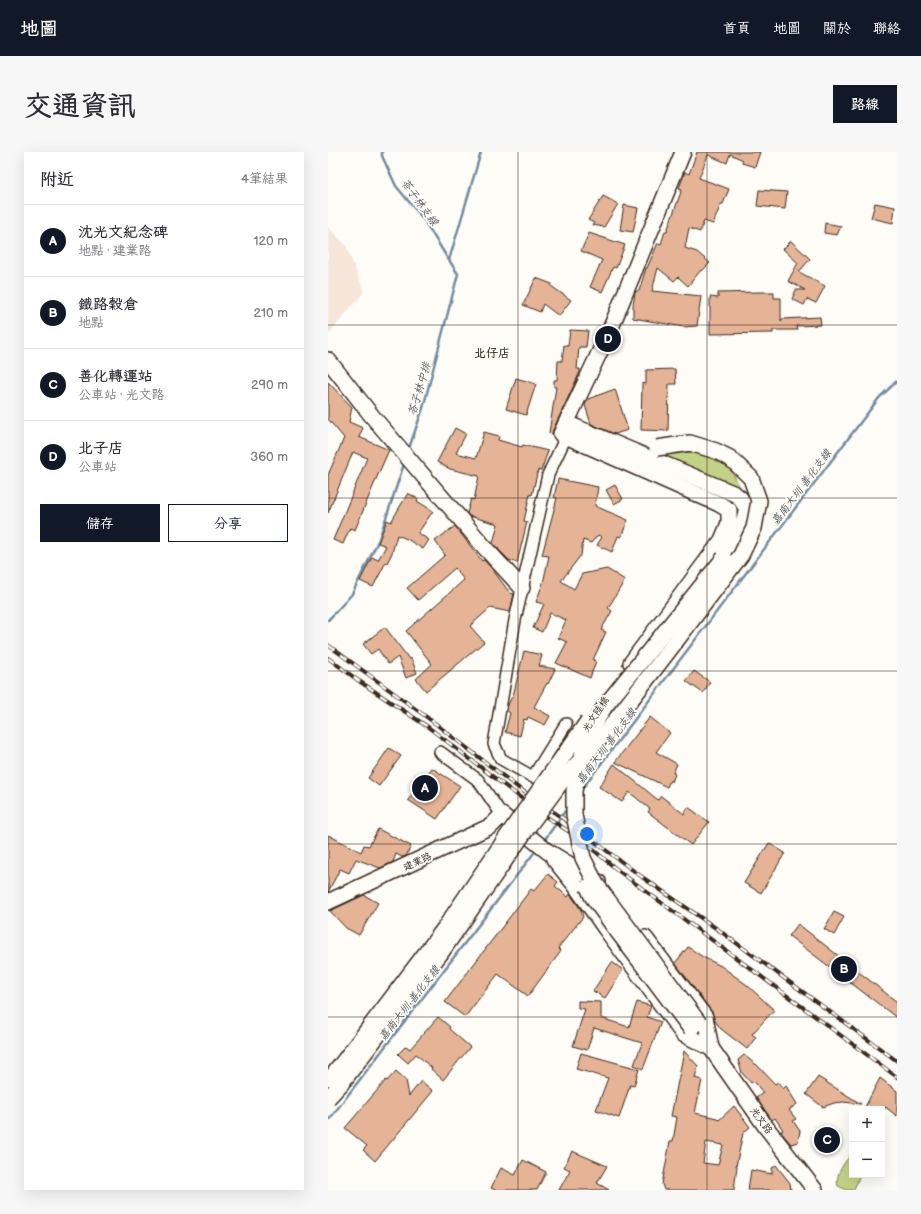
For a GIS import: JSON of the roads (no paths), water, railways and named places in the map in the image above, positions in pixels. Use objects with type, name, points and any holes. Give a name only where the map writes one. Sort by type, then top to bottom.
[{"type":"street","points":[[566,724],[533,777],[501,759],[494,744],[515,620],[548,475],[563,443],[563,428],[612,324],[683,152]]},
{"type":"street","points":[[328,360],[372,416],[487,550],[522,588]]},
{"type":"street","name":"光文陸橋","points":[[563,428],[629,450],[735,494],[740,498],[747,509],[740,534],[724,558],[605,706],[590,731],[574,791],[574,815],[582,858],[596,884],[695,1026]]},
{"type":"street","name":"光文陸橋","points":[[563,428],[729,510],[729,523],[722,540],[592,715],[584,729],[576,751],[566,799],[567,824],[570,844],[578,869],[592,896],[612,924],[695,1026]]},
{"type":"street","points":[[328,1098],[340,1085],[440,954],[528,827],[565,777],[606,731],[668,653],[741,555],[754,528],[759,501],[751,478],[730,458],[716,451],[690,443],[657,448],[629,450]]},
{"type":"street","points":[[330,1080],[444,929],[592,715]]},
{"type":"street","points":[[440,752],[478,780],[502,815],[547,851],[575,885],[683,1034],[711,1048]]},
{"type":"street","name":"建業路","points":[[328,902],[491,826],[502,815]]},
{"type":"street","points":[[547,851],[607,887],[704,1017],[711,1048]]},
{"type":"street","points":[[575,885],[583,872]]},
{"type":"street","points":[[695,1026],[711,1048]]},
{"type":"street","name":"光文路","points":[[711,1048],[766,1127],[815,1190]]},
{"type":"waterway","name":"苓子林支線","points":[[382,152],[382,156],[396,186],[424,220],[448,259]]},
{"type":"waterway","name":"苓子林中排","points":[[408,451],[423,408],[458,274],[449,260],[481,152]]},
{"type":"waterway","name":"嘉南大圳 善化支線","points":[[581,790],[879,398],[897,381]]},
{"type":"waterway","name":"苓子林中排","points":[[328,620],[352,594],[379,539],[405,461]]},
{"type":"waterway","name":"嘉南大圳 善化支線","points":[[543,842],[568,807]]},
{"type":"waterway","name":"嘉南大圳 善化支線","points":[[328,1121],[537,849]]},
{"type":"railway","points":[[328,645],[432,721],[520,789],[720,931],[897,1061]]},
{"type":"railway","points":[[328,658],[359,681],[428,727],[542,814],[579,838],[620,872],[897,1077]]},
{"type":"place","name":"北子店","points":[[608,339]]},
{"type":"place","name":"沈光文紀念碑","points":[[425,788]]},
{"type":"place","name":"鐵路穀倉","points":[[844,969]]},
{"type":"place","name":"善化轉運站","points":[[827,1140]]},
{"type":"district","name":"北仔店","points":[[492,353]]}]
